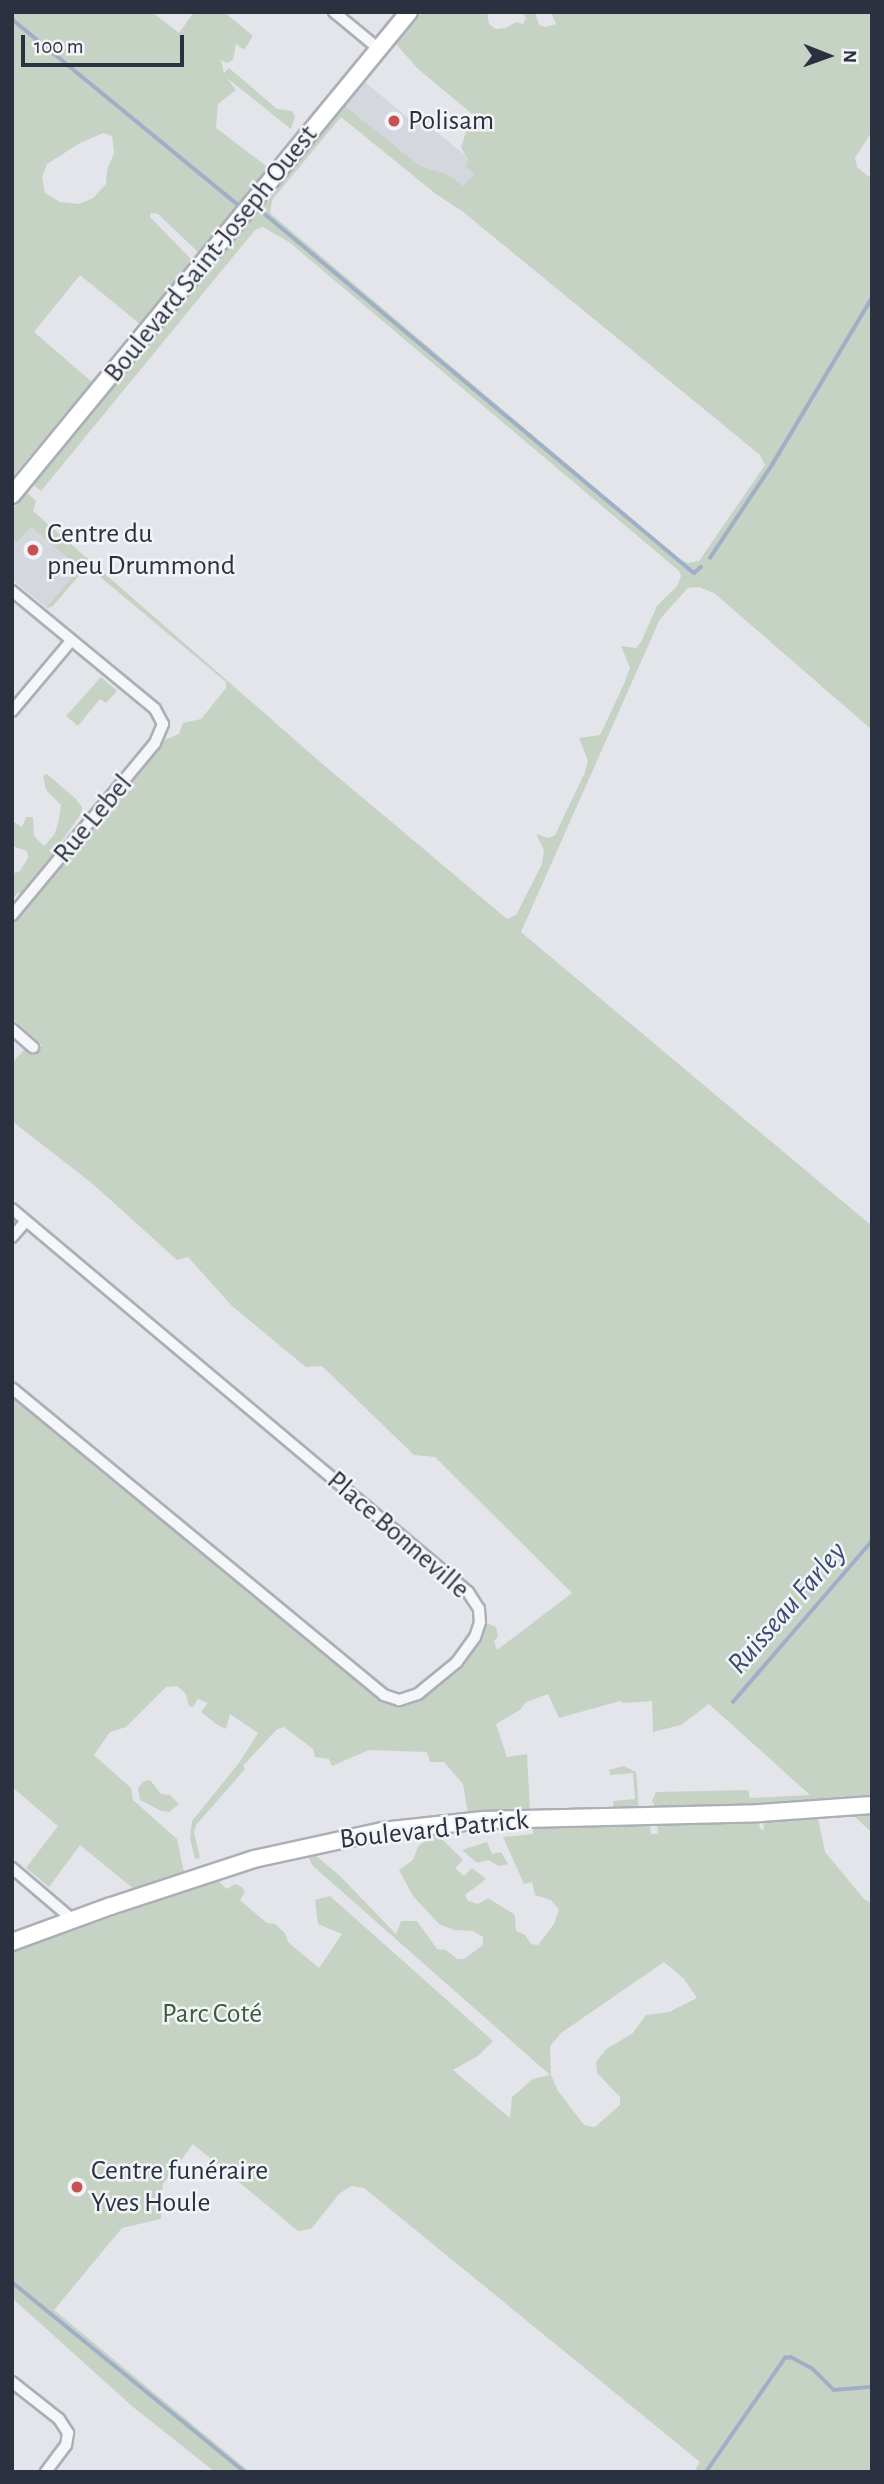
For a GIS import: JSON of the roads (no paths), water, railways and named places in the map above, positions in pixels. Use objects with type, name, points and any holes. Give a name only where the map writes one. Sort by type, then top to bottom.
[{"type":"street","points":[[334,12],[379,49]]},
{"type":"street","name":"Boulevard Saint-Joseph Ouest","points":[[12,495],[410,12]]},
{"type":"street","points":[[12,591],[71,641],[12,711]]},
{"type":"street","name":"Rue Lebel","points":[[12,915],[156,743],[162,730],[162,718],[155,709],[71,641]]},
{"type":"street","points":[[12,1029],[33,1046]]},
{"type":"street","name":"Place Bonneville","points":[[12,1209],[468,1592],[476,1602],[480,1615],[475,1637],[457,1662],[424,1690],[405,1699],[384,1696],[12,1388]]},
{"type":"street","points":[[12,1237],[26,1221]]},
{"type":"street","name":"Boulevard Patrick","points":[[12,1942],[72,1919],[256,1858],[312,1844],[398,1828],[501,1819],[760,1813],[872,1805]]},
{"type":"street","points":[[12,1868],[72,1919]]},
{"type":"street","points":[[12,2382],[59,2419],[68,2433],[66,2445],[46,2472]]},
{"type":"waterway","points":[[12,19],[236,203]]},
{"type":"waterway","points":[[265,214],[694,573],[701,567]]},
{"type":"waterway","points":[[710,558],[772,465],[872,298]]},
{"type":"waterway","name":"Ruisseau Farley","points":[[733,1702],[872,1541]]},
{"type":"waterway","points":[[12,2282],[245,2472]]},
{"type":"waterway","points":[[706,2472],[785,2358],[791,2357],[812,2368],[834,2390],[872,2387]]},
{"type":"place","name":"Polisam","points":[[394,121]]},
{"type":"place","name":"Centre du pneu Drummond","points":[[33,550]]},
{"type":"place","name":"Centre funéraire Yves Houle","points":[[77,2187]]},
{"type":"park label","name":"Parc Coté","points":[[212,2014]]}]
